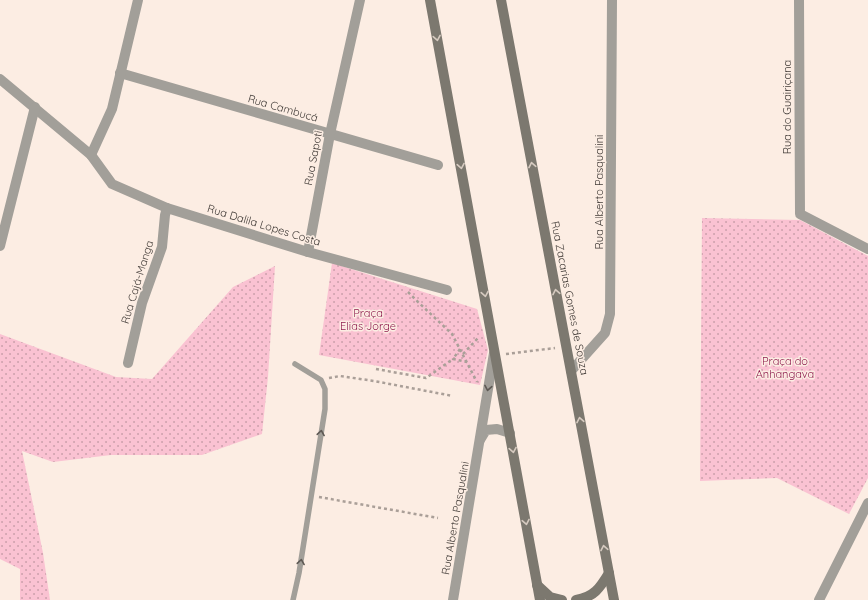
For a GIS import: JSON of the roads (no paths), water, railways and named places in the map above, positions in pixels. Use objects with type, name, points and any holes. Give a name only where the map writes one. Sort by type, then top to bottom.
[{"type":"main road","points":[[430,0],[540,600]]},
{"type":"main road","name":"Rua Zacarias Gomes de Souza","points":[[501,0],[614,600]]},
{"type":"main road","points":[[576,600],[585,598],[599,588],[609,573]]},
{"type":"main road","points":[[538,585],[550,597],[562,600]]},
{"type":"street","points":[[91,155],[112,109],[138,0]]},
{"type":"street","name":"Rua Sapoti","points":[[308,252],[330,134],[360,0]]},
{"type":"street","name":"Rua Alberto Pasqualini","points":[[571,371],[605,333],[610,314],[612,0]]},
{"type":"street","name":"Rua do Guairiçana","points":[[799,0],[800,214],[868,250]]},
{"type":"street","name":"Rua Cambucá","points":[[120,73],[438,165]]},
{"type":"street","name":"Rua Dalila Lopes Costa","points":[[0,79],[91,155],[112,184],[167,208],[308,252],[447,290]]},
{"type":"street","points":[[0,246],[35,107]]},
{"type":"street","name":"Rua Cajá-Manga","points":[[128,363],[142,303],[162,247],[167,208]]},
{"type":"street","name":"Rua Alberto Pasqualini","points":[[453,600],[495,353]]},
{"type":"street","points":[[480,440],[486,430],[497,429],[510,433]]},
{"type":"street","points":[[819,600],[868,503]]},
{"type":"lane","points":[[293,600],[299,573],[325,409],[325,389],[321,380],[295,364]]},
{"type":"park label","name":"Praça Elias Jorge","points":[[368,319]]},
{"type":"park label","name":"Praça do Anhangava","points":[[785,367]]}]
